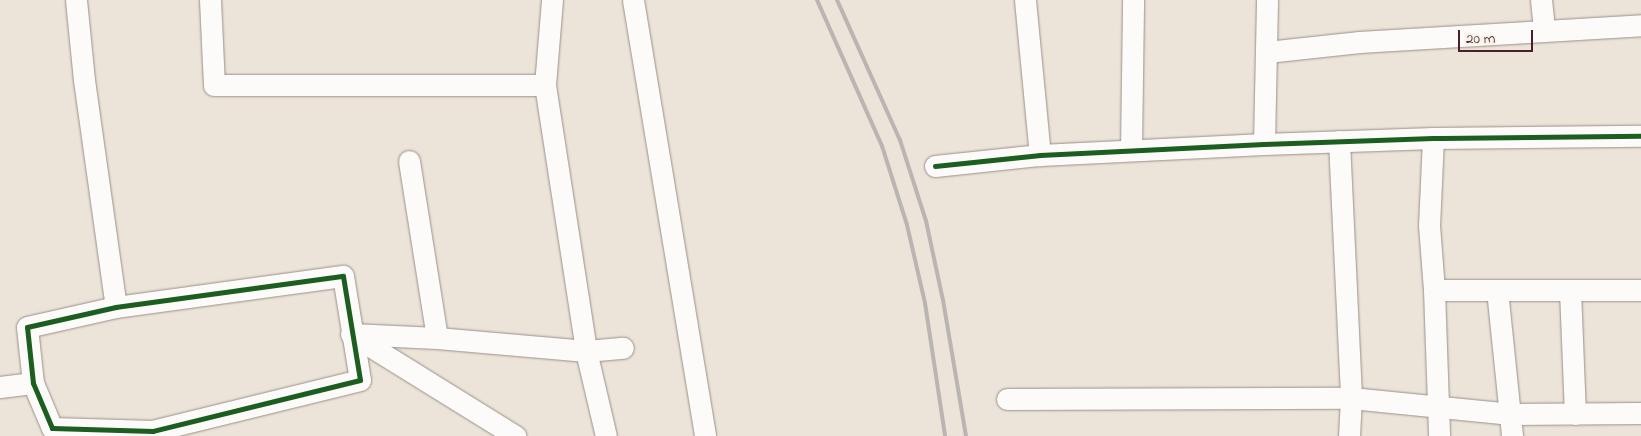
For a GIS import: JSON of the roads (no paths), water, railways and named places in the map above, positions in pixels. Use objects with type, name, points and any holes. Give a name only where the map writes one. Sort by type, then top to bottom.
[{"type":"street","points":[[76,0],[84,80],[116,307]]},
{"type":"street","points":[[210,0],[214,85],[546,85]]},
{"type":"street","points":[[552,0],[546,85],[586,351],[606,436]]},
{"type":"street","points":[[633,0],[704,436]]},
{"type":"street","points":[[1025,0],[1040,155]]},
{"type":"street","points":[[1131,150],[1133,0]]},
{"type":"street","points":[[1264,144],[1267,0]]},
{"type":"street","points":[[1541,0],[1544,31]]},
{"type":"street","points":[[1267,52],[1359,42],[1641,25]]},
{"type":"street","points":[[935,166],[1040,155],[1264,144],[1433,138],[1641,136]]},
{"type":"street","points":[[1433,138],[1428,218],[1434,290],[1439,436]]},
{"type":"street","points":[[1339,141],[1351,398],[1349,436]]},
{"type":"street","points":[[409,160],[437,338]]},
{"type":"street","points":[[343,276],[351,334],[360,380],[153,433],[52,428],[32,383],[27,327],[116,307],[343,276]]},
{"type":"street","points":[[1434,290],[1641,290]]},
{"type":"street","points":[[1497,290],[1512,436]]},
{"type":"street","points":[[1570,290],[1575,414]]},
{"type":"street","points":[[351,334],[437,338],[586,351],[623,348]]},
{"type":"street","points":[[351,334],[515,436]]},
{"type":"street","points":[[0,387],[32,383]]},
{"type":"street","points":[[1007,400],[1351,398],[1510,414],[1641,413]]},
{"type":"railway","points":[[817,0],[882,146],[907,225],[925,303],[945,436]]},
{"type":"railway","points":[[837,0],[900,140],[926,221],[943,300],[966,436]]}]
